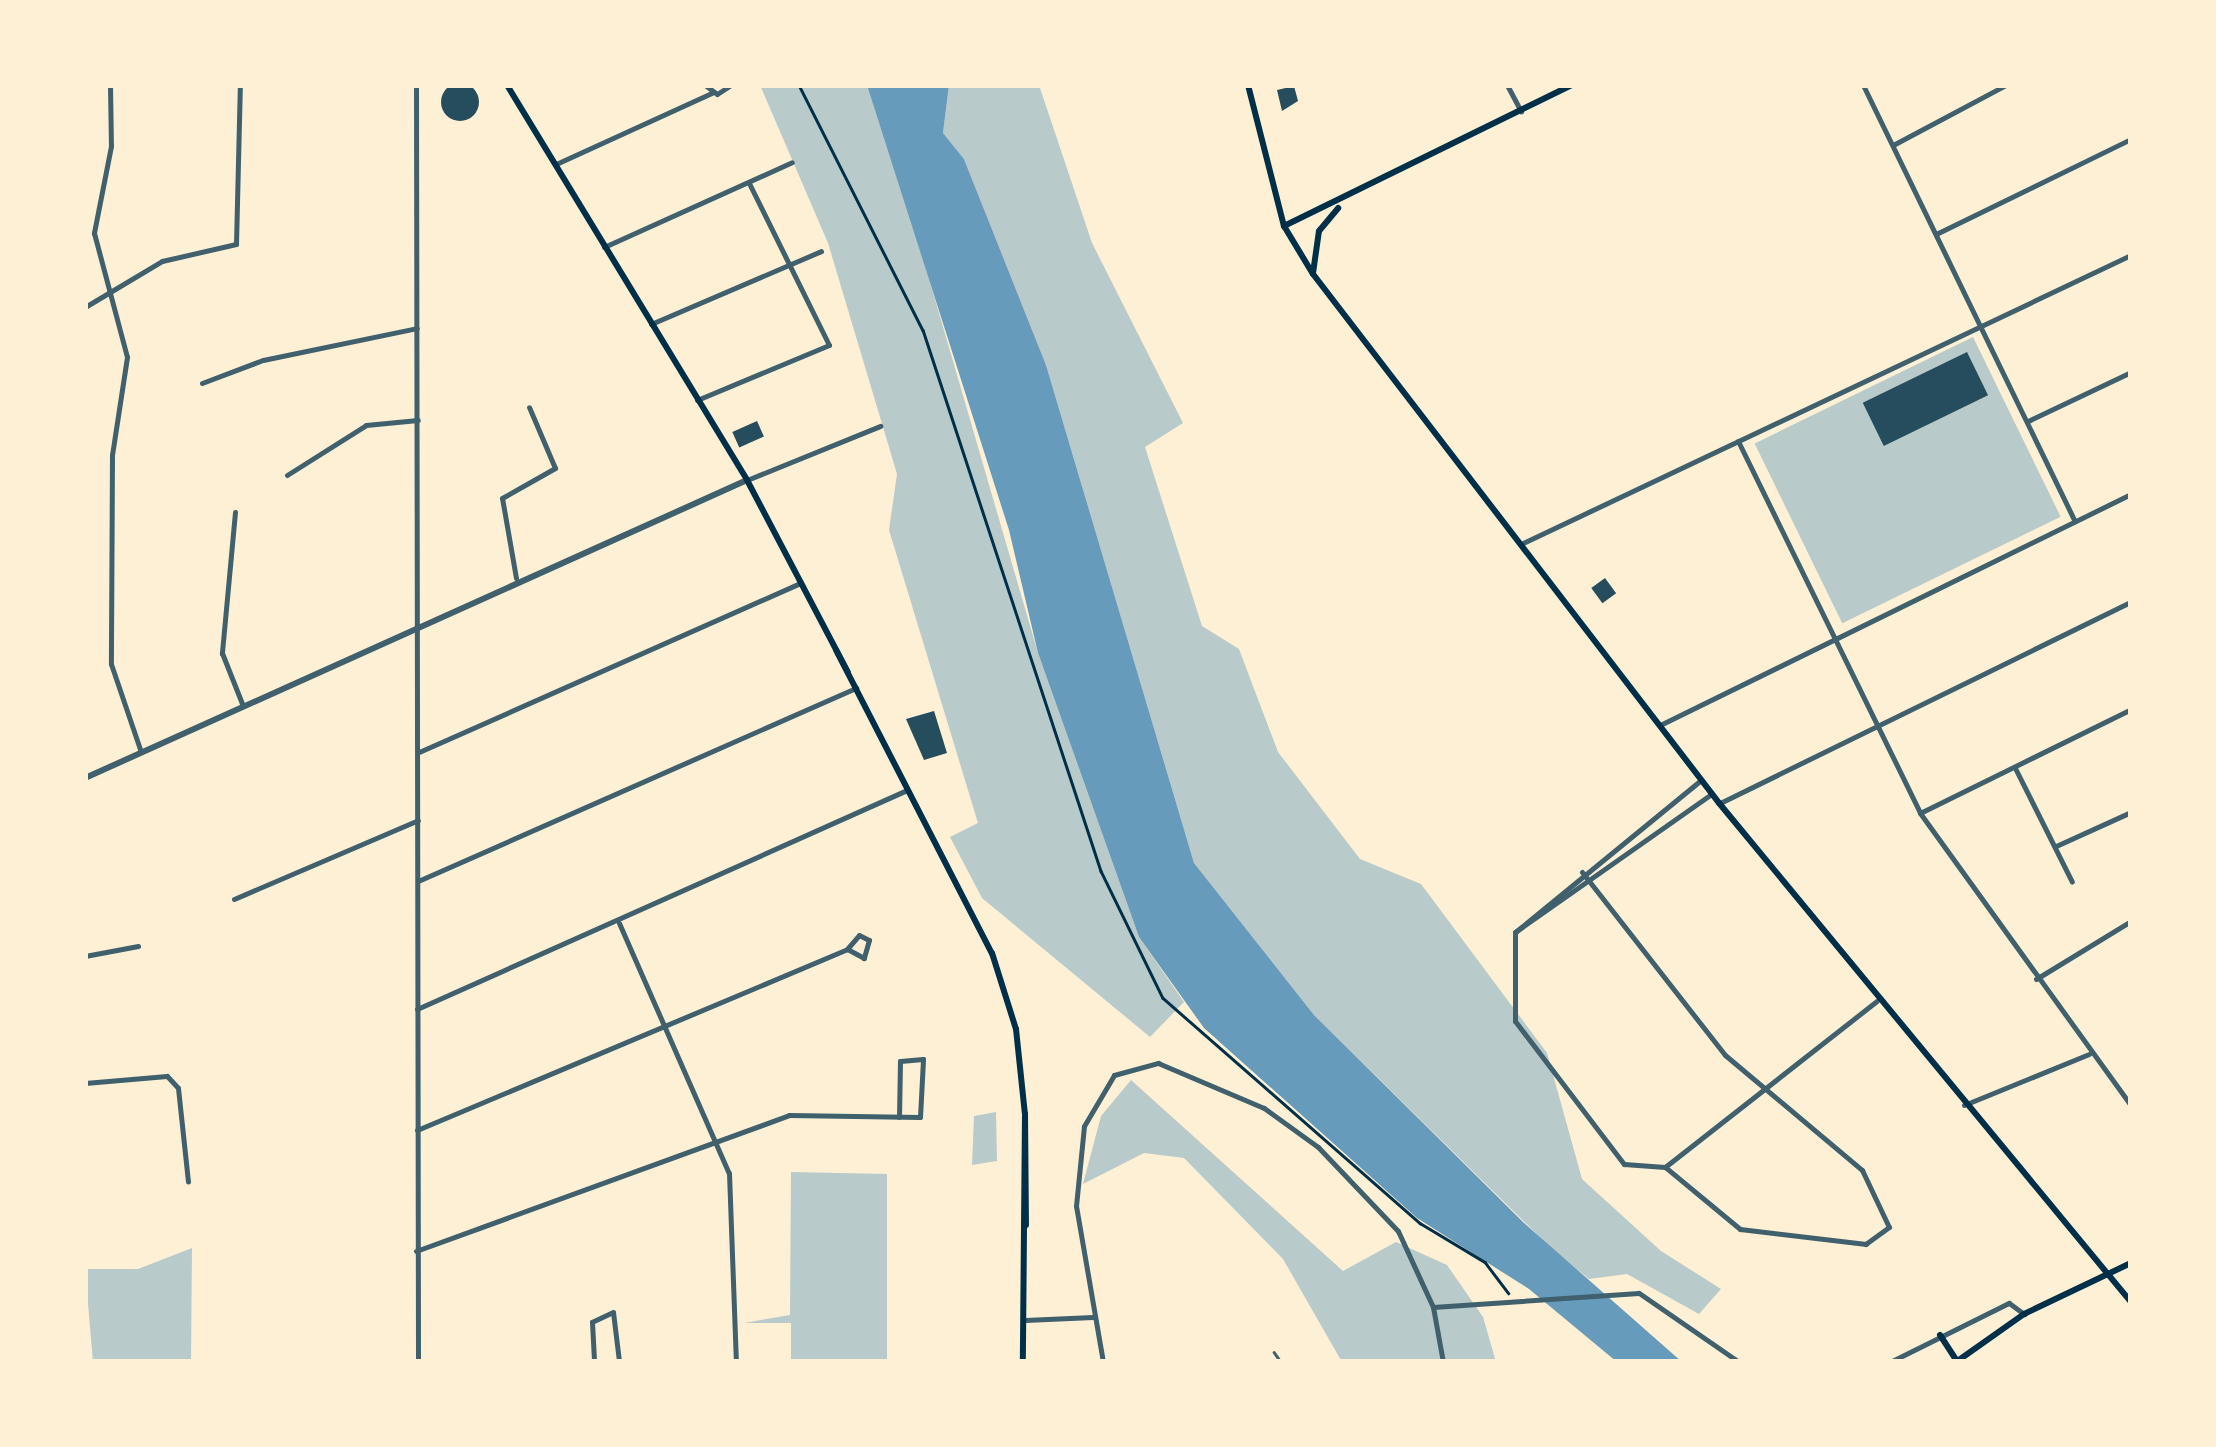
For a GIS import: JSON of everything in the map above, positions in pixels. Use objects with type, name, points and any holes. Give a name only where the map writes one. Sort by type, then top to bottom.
[{"type":"main road","points":[[507,85],[747,480],[909,789],[1004,984],[1025,1114],[1023,1362]]},
{"type":"main road","points":[[1248,85],[1284,226],[1313,274],[1523,543],[1711,794],[1877,1001],[2131,1302]]},
{"type":"main road","points":[[1284,226],[1341,204],[1572,85]]},
{"type":"main road","points":[[1313,274],[1318,231],[1341,204]]},
{"type":"main road","points":[[1940,1336],[1956,1361],[2024,1314],[2131,1263]]},
{"type":"street","points":[[110,85],[111,146],[94,233],[108,300],[127,357],[112,455],[111,664],[141,752]]},
{"type":"street","points":[[85,307],[108,300],[162,261],[240,237],[240,85]]},
{"type":"street","points":[[416,85],[418,1360]]},
{"type":"street","points":[[705,85],[712,92]]},
{"type":"street","points":[[556,164],[731,85]]},
{"type":"street","points":[[1508,85],[1521,111]]},
{"type":"street","points":[[1863,85],[2076,522]]},
{"type":"street","points":[[1892,144],[2006,85]]},
{"type":"street","points":[[1936,234],[2131,139]]},
{"type":"street","points":[[604,247],[792,162]]},
{"type":"street","points":[[697,400],[829,345],[748,183]]},
{"type":"street","points":[[651,324],[821,251]]},
{"type":"street","points":[[1523,543],[2131,256]]},
{"type":"street","points":[[202,384],[263,360],[418,328]]},
{"type":"street","points":[[2028,421],[2131,372]]},
{"type":"street","points":[[516,578],[502,498],[555,468],[529,407]]},
{"type":"street","points":[[287,474],[366,425],[419,420]]},
{"type":"street","points":[[85,778],[516,578],[880,426]]},
{"type":"street","points":[[1738,441],[1920,814],[2131,1106]]},
{"type":"street","points":[[1660,724],[2131,494]]},
{"type":"street","points":[[236,512],[222,653],[243,706]]},
{"type":"street","points":[[419,752],[802,582]]},
{"type":"street","points":[[1719,804],[2131,602]]},
{"type":"street","points":[[418,881],[856,688]]},
{"type":"street","points":[[1920,814],[2131,709]]},
{"type":"street","points":[[2015,768],[2072,882]]},
{"type":"street","points":[[1582,872],[1711,1039],[1862,1170],[1890,1216],[1878,1241],[1740,1229],[1664,1167],[1624,1164],[1515,1022],[1515,932],[1582,872],[1701,780]]},
{"type":"street","points":[[417,1009],[619,923],[909,789]]},
{"type":"street","points":[[1515,932],[1591,883],[1711,794]]},
{"type":"street","points":[[2056,846],[2131,812]]},
{"type":"street","points":[[234,900],[418,820]]},
{"type":"street","points":[[2036,979],[2131,920]]},
{"type":"street","points":[[619,923],[665,1022],[714,1145],[733,1207],[736,1362]]},
{"type":"street","points":[[418,1130],[665,1022],[847,949],[859,935],[868,940],[864,958],[847,949]]},
{"type":"street","points":[[85,956],[138,946]]},
{"type":"street","points":[[1664,1167],[1877,1001]]},
{"type":"street","points":[[1964,1105],[2090,1054]]},
{"type":"street","points":[[416,1251],[788,1115],[899,1117],[926,1115],[923,1060],[900,1061],[899,1117]]},
{"type":"street","points":[[1104,1362],[1076,1206],[1084,1126],[1114,1075],[1158,1062],[1264,1108],[1318,1148],[1398,1230],[1433,1307],[1443,1362]]},
{"type":"street","points":[[85,1083],[167,1076],[178,1088],[188,1182]]},
{"type":"street","points":[[1433,1307],[1618,1290],[1654,1300],[1739,1362]]},
{"type":"street","points":[[1890,1362],[2009,1303],[2024,1314]]},
{"type":"street","points":[[376,1362],[620,1361],[613,1312],[592,1322],[594,1359]]},
{"type":"street","points":[[1024,1320],[1093,1316]]},
{"type":"lane","points":[[1274,1352],[1280,1362]]},
{"type":"path","points":[[799,85],[924,330],[1101,871],[1163,998],[1244,1078],[1420,1223],[1485,1262],[1511,1298]]},
{"type":"shaded area","points":[[760,85],[867,85],[886,131],[1038,653],[1139,937],[1184,1002],[1150,1037],[982,898],[950,837],[978,823],[889,530],[897,474],[828,243]]},
{"type":"shaded area","points":[[949,85],[1039,85],[1092,243],[1183,423],[1145,447],[1202,626],[1239,649],[1278,752],[1360,859],[1421,884],[1547,1053],[1582,1179],[1661,1251],[1721,1289],[1699,1314],[1627,1274],[1589,1279],[1551,1248],[1314,1015],[1194,863],[1046,365],[964,159],[943,133]]},
{"type":"shaded area","points":[[1973,337],[2061,517],[1842,623],[1755,444]]},
{"type":"shaded area","points":[[1131,1080],[1343,1271],[1396,1242],[1447,1265],[1483,1317],[1496,1362],[1342,1362],[1283,1259],[1184,1158],[1144,1153],[1083,1184],[1101,1116]]},
{"type":"shaded area","points":[[996,1112],[997,1161],[972,1165],[974,1116]]},
{"type":"shaded area","points":[[791,1172],[887,1174],[887,1362],[791,1362],[791,1323],[744,1323],[790,1315]]},
{"type":"shaded area","points":[[192,1248],[191,1362],[93,1362],[85,1269],[138,1269]]},
{"type":"water","points":[[867,85],[949,85],[943,133],[964,159],[1046,365],[1194,863],[1314,1015],[1523,1222],[1682,1362],[1617,1362],[1529,1289],[1417,1218],[1204,1028],[1139,937],[1038,653],[1009,530]]},
{"type":"building","points":[[460,83],[474,88],[479,102],[474,116],[460,121],[446,116],[441,102],[446,88]]},
{"type":"building","points":[[1294,86],[1298,101],[1282,111],[1277,90]]},
{"type":"building","points":[[1967,352],[1988,395],[1884,446],[1863,403]]},
{"type":"building","points":[[757,421],[764,437],[739,448],[732,432]]},
{"type":"building","points":[[1605,578],[1616,593],[1602,603],[1591,588]]},
{"type":"building","points":[[934,711],[947,753],[924,760],[906,719]]}]
